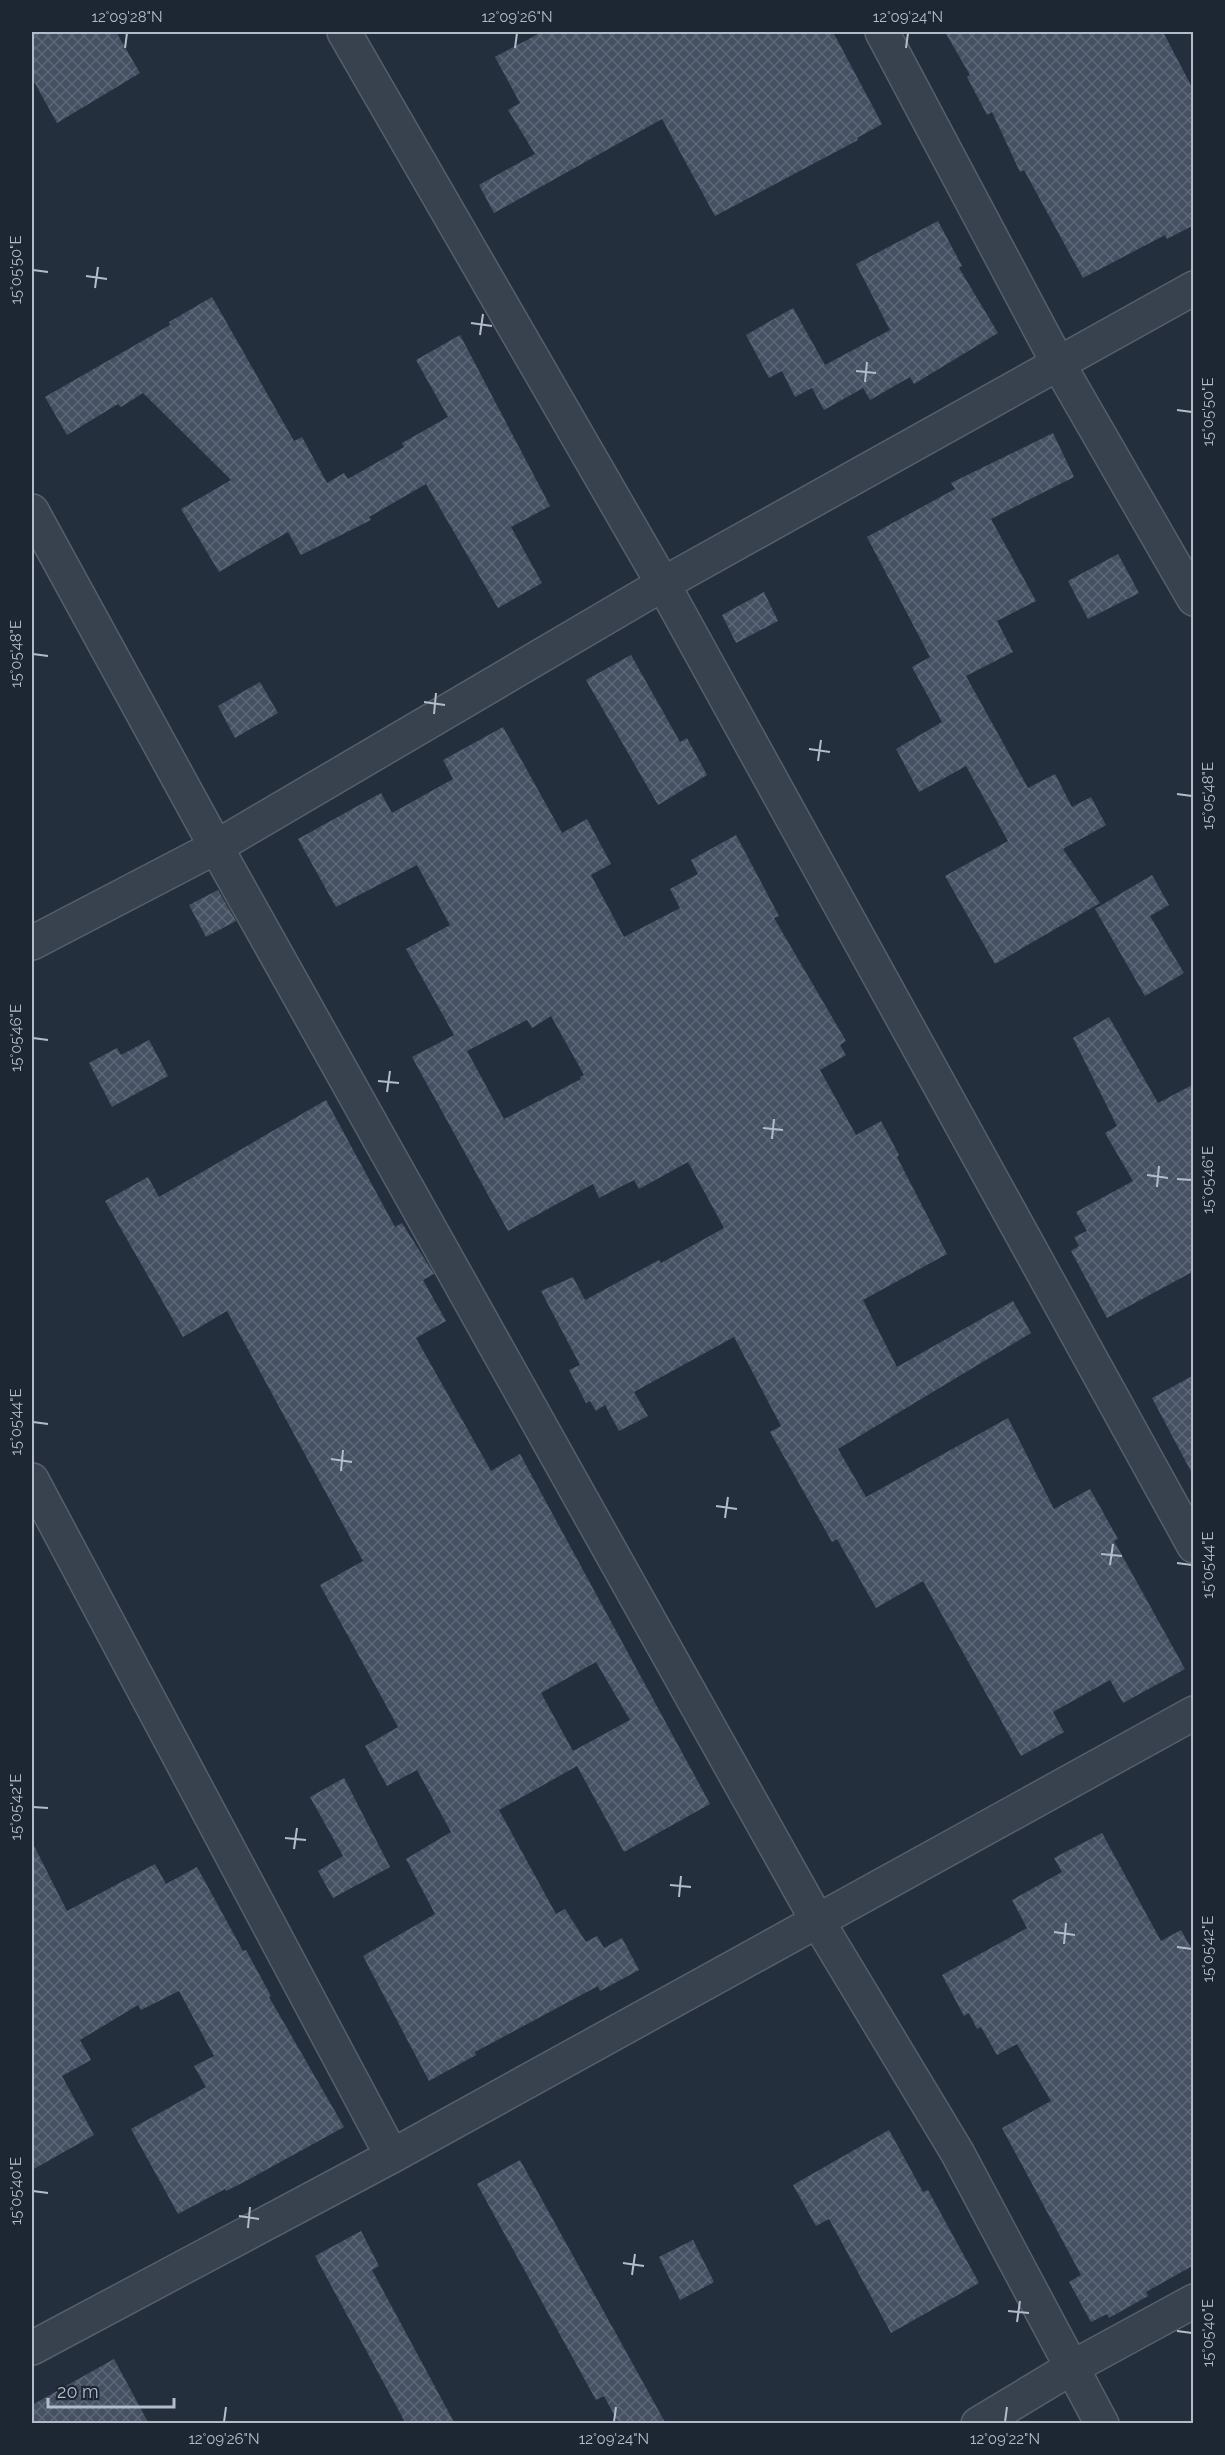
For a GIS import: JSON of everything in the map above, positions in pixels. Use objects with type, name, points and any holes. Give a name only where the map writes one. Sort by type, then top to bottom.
[{"type":"street","points":[[344,32],[663,584],[1194,1546]]},
{"type":"street","points":[[882,32],[1059,365],[1194,599]]},
{"type":"street","points":[[32,943],[216,847],[663,584],[1194,288]]},
{"type":"street","points":[[32,511],[216,847],[817,1920],[957,2152],[1102,2424]]},
{"type":"street","points":[[32,1480],[392,2156]]},
{"type":"street","points":[[32,2348],[392,2156],[1194,1713]]},
{"type":"street","points":[[978,2424],[1071,2368],[1194,2301]]},
{"type":"building","points":[[32,32],[116,32],[140,73],[57,123],[32,78]]},
{"type":"building","points":[[542,32],[833,32],[882,124],[857,138],[858,140],[715,216],[662,119],[494,213],[479,185],[535,154],[508,110],[520,103],[495,57]]},
{"type":"building","points":[[945,32],[1163,32],[1194,91],[1194,225],[1167,239],[1165,235],[1083,278],[1024,170],[1020,172],[992,112],[987,115],[967,77],[970,75]]},
{"type":"building","points":[[938,221],[962,266],[959,268],[998,333],[914,384],[910,377],[870,400],[863,388],[824,410],[812,388],[795,397],[782,371],[769,378],[746,335],[793,308],[825,365],[890,330],[856,264]]},
{"type":"building","points":[[212,297],[294,441],[302,437],[327,483],[344,473],[348,479],[404,447],[402,443],[448,417],[416,360],[460,335],[550,506],[511,527],[542,583],[498,608],[426,484],[369,517],[371,520],[301,555],[288,532],[219,572],[181,509],[231,480],[143,393],[121,407],[118,404],[67,435],[45,397],[170,325],[169,322]]},
{"type":"building","points":[[1053,433],[1074,477],[991,519],[1036,601],[997,621],[1013,652],[966,676],[1028,788],[1055,774],[1072,807],[1091,797],[1106,825],[1063,849],[1100,903],[995,964],[945,876],[1008,841],[966,766],[919,792],[896,749],[942,722],[912,667],[930,657],[867,537],[955,489],[951,483]]},
{"type":"building","points":[[1118,554],[1139,593],[1088,619],[1068,581]]},
{"type":"building","points":[[764,592],[778,621],[736,643],[722,615]]},
{"type":"building","points":[[631,655],[680,742],[687,738],[707,775],[658,805],[586,680]]},
{"type":"building","points":[[260,682],[278,713],[235,738],[218,706]]},
{"type":"building","points":[[503,727],[562,833],[587,819],[611,864],[591,875],[624,937],[680,908],[670,889],[698,874],[691,860],[736,835],[779,916],[774,918],[846,1041],[840,1045],[846,1055],[820,1070],[856,1135],[881,1121],[947,1254],[863,1300],[897,1367],[1013,1301],[1031,1333],[838,1449],[866,1497],[1008,1418],[1054,1509],[1090,1489],[1118,1539],[1114,1541],[1185,1669],[1123,1703],[1110,1680],[1053,1712],[1064,1732],[1021,1756],[923,1581],[876,1608],[837,1539],[832,1542],[770,1432],[781,1426],[734,1337],[634,1392],[648,1416],[619,1431],[605,1405],[596,1411],[590,1401],[586,1403],[569,1370],[580,1365],[541,1291],[573,1277],[585,1300],[659,1260],[661,1263],[724,1228],[688,1162],[639,1189],[634,1180],[599,1198],[593,1184],[508,1231],[412,1057],[454,1035],[406,949],[450,925],[417,865],[336,907],[298,839],[381,793],[392,813],[453,779],[443,760]],"holes":[[[551,1016],[584,1075],[580,1077],[581,1079],[504,1119],[467,1051],[527,1020],[532,1028]]]},
{"type":"building","points":[[1152,875],[1169,905],[1150,916],[1184,973],[1145,996],[1095,909]]},
{"type":"building","points":[[218,890],[236,921],[206,937],[189,905]]},
{"type":"building","points":[[1109,1017],[1158,1103],[1194,1084],[1194,1271],[1107,1318],[1071,1251],[1079,1246],[1074,1237],[1087,1231],[1076,1212],[1133,1181],[1105,1133],[1117,1126],[1073,1038]]},
{"type":"building","points":[[149,1040],[168,1076],[112,1107],[89,1063],[117,1048],[121,1055]]},
{"type":"building","points":[[326,1100],[395,1227],[402,1223],[434,1274],[423,1280],[446,1321],[416,1338],[491,1471],[520,1454],[710,1804],[624,1852],[577,1766],[499,1810],[556,1914],[565,1909],[586,1942],[597,1936],[604,1948],[622,1938],[639,1970],[600,1991],[598,1986],[475,2052],[476,2055],[429,2081],[363,1956],[435,1914],[406,1859],[451,1832],[417,1770],[387,1786],[365,1746],[398,1727],[320,1585],[363,1561],[227,1311],[183,1337],[105,1201],[148,1177],[159,1197]],"holes":[[[596,1662],[630,1720],[573,1751],[541,1693]]]},
{"type":"building","points":[[1194,1375],[1194,1477],[1152,1398]]},
{"type":"building","points":[[344,1778],[390,1867],[333,1898],[318,1871],[343,1856],[310,1797]]},
{"type":"building","points":[[1102,1833],[1161,1941],[1181,1930],[1194,1953],[1194,2265],[1146,2292],[1148,2296],[1109,2318],[1107,2314],[1091,2322],[1069,2282],[1081,2275],[1002,2128],[1051,2101],[1017,2044],[997,2055],[981,2027],[977,2029],[969,2013],[964,2016],[942,1975],[1027,1928],[1012,1900],[1062,1872],[1054,1858]]},
{"type":"building","points":[[32,1842],[67,1911],[155,1864],[166,1884],[197,1867],[243,1951],[246,1950],[271,1996],[269,1997],[344,2127],[244,2182],[226,2191],[225,2189],[178,2214],[131,2129],[206,2087],[194,2066],[214,2056],[179,1991],[141,2010],[138,2005],[80,2040],[91,2060],[62,2076],[94,2135],[32,2170]]},
{"type":"building","points":[[889,2130],[923,2192],[928,2190],[979,2283],[891,2333],[829,2219],[816,2226],[793,2185]]},
{"type":"building","points":[[520,2160],[666,2424],[619,2424],[604,2396],[596,2400],[477,2184]]},
{"type":"building","points":[[361,2231],[379,2266],[372,2270],[455,2424],[406,2424],[315,2256]]},
{"type":"building","points":[[693,2240],[714,2282],[680,2300],[659,2257]]},
{"type":"building","points":[[114,2359],[149,2424],[32,2424],[32,2405]]}]
